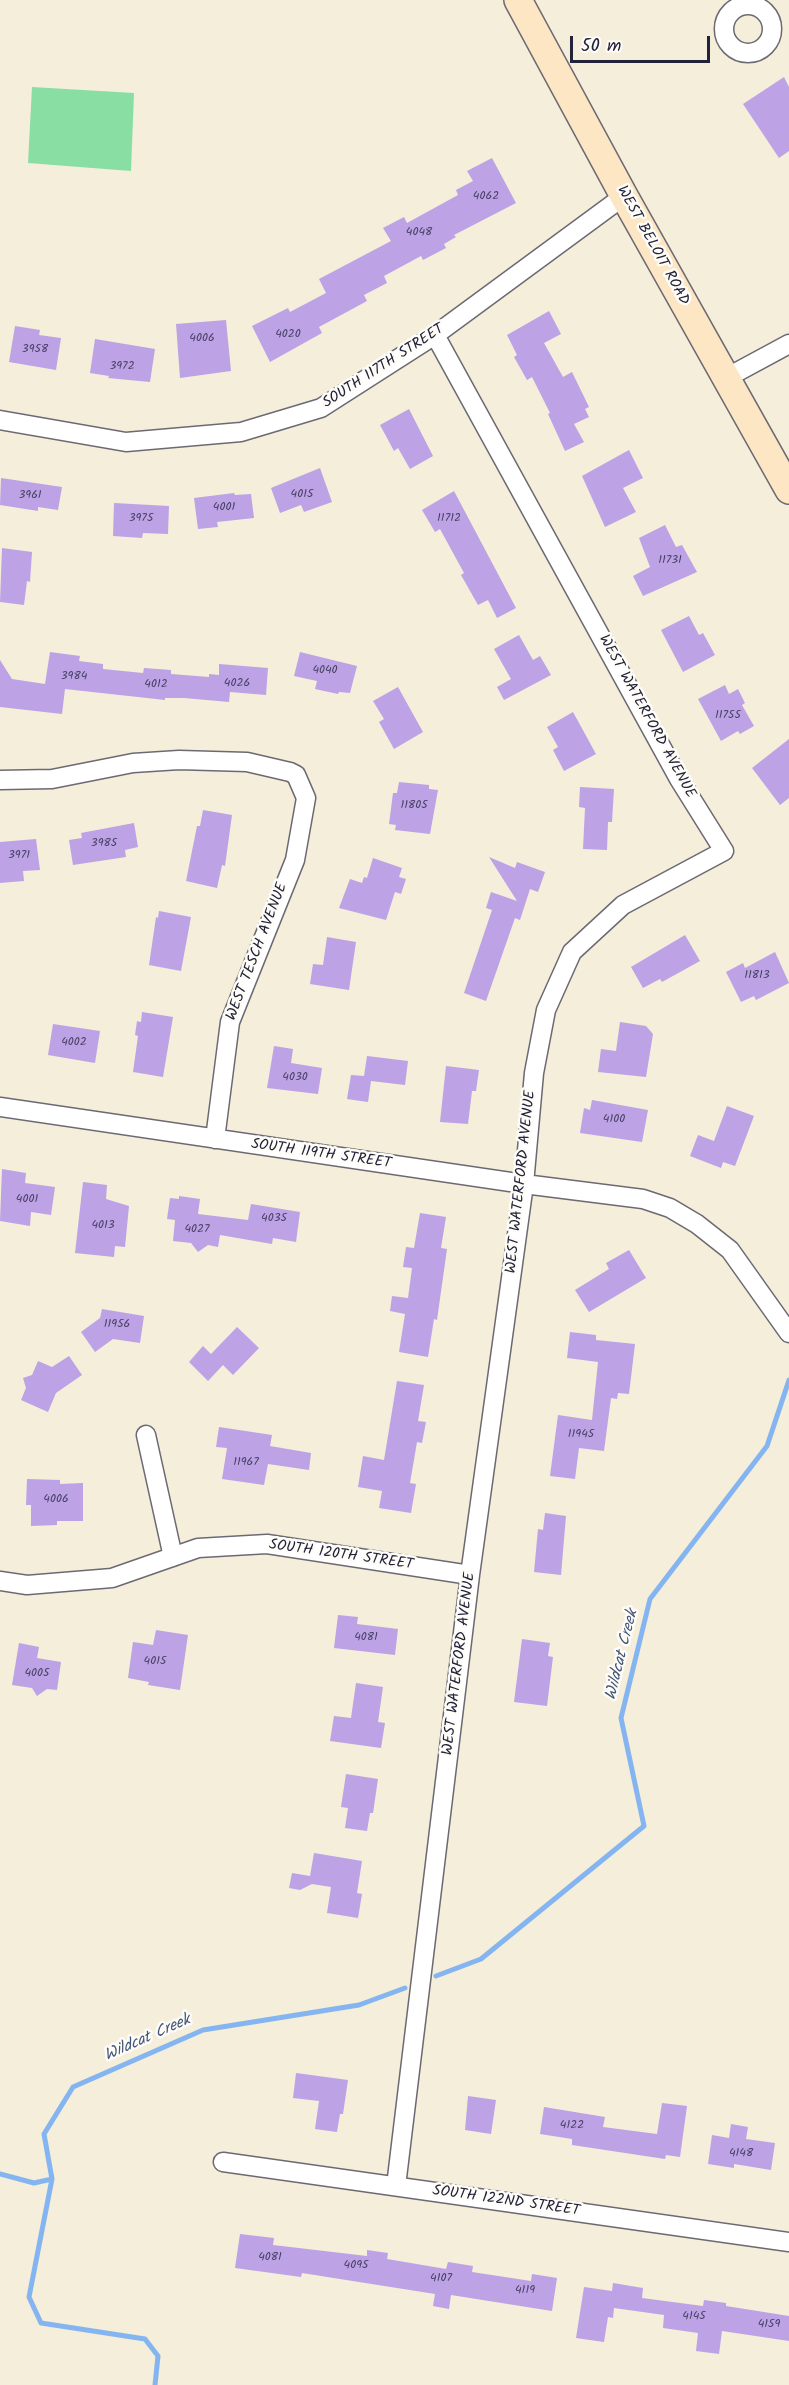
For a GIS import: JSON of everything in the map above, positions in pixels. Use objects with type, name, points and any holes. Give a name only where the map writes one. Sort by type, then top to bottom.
[{"type":"main road","name":"WEST BELOIT ROAD","points":[[518,0],[624,196],[789,490]]},
{"type":"street","name":"SOUTH 117TH STREET","points":[[0,420],[126,442],[241,432],[321,408],[435,335],[624,196]]},
{"type":"street","name":"WEST WATERFORD AVENUE","points":[[396,2186],[470,1575],[524,1184],[534,1073],[546,1010],[572,952],[623,905],[724,851],[673,769],[435,335]]},
{"type":"street","points":[[726,378],[789,344]]},
{"type":"street","name":"WEST TESCH AVENUE","points":[[0,780],[52,779],[133,763],[179,760],[247,762],[290,772],[296,776],[306,798],[295,860],[230,1022],[215,1139]]},
{"type":"street","name":"SOUTH 119TH STREET","points":[[0,1107],[524,1184],[643,1199],[670,1208],[697,1224],[730,1250],[789,1333]]},
{"type":"street","points":[[146,1435],[172,1557]]},
{"type":"street","name":"SOUTH 120TH STREET","points":[[0,1581],[27,1585],[112,1578],[198,1548],[267,1544],[470,1575]]},
{"type":"street","name":"SOUTH 122ND STREET","points":[[223,2163],[789,2242]]},
{"type":"green space","points":[[32,87],[134,93],[131,171],[28,163]]},
{"type":"building","points":[[784,77],[789,87],[789,151],[779,158],[743,104]]},
{"type":"building","points":[[492,158],[516,203],[454,235],[456,237],[444,244],[446,248],[423,260],[421,256],[384,276],[387,283],[364,295],[367,301],[319,327],[322,333],[270,362],[252,326],[288,308],[290,312],[326,293],[319,279],[391,241],[383,228],[404,217],[407,223],[458,195],[456,190],[473,181],[467,171]]},
{"type":"building","points":[[549,311],[561,334],[544,343],[563,377],[572,372],[589,407],[585,409],[589,417],[574,424],[584,442],[565,451],[532,377],[527,380],[514,357],[517,355],[507,335]]},
{"type":"building","points":[[226,320],[231,371],[180,378],[176,324]]},
{"type":"building","points":[[15,326],[40,330],[39,335],[61,338],[56,370],[9,362]]},
{"type":"building","points":[[95,339],[155,349],[150,382],[108,378],[109,376],[90,373]]},
{"type":"building","points":[[409,409],[433,456],[410,469],[398,448],[394,451],[380,425]]},
{"type":"building","points":[[629,450],[643,478],[623,488],[636,512],[605,527],[582,476]]},
{"type":"building","points":[[320,468],[332,502],[304,512],[301,505],[280,513],[271,488]]},
{"type":"building","points":[[1,478],[62,487],[58,510],[38,507],[38,511],[0,505]]},
{"type":"building","points":[[454,491],[516,608],[497,618],[488,600],[478,605],[440,529],[435,532],[422,510]]},
{"type":"building","points":[[234,493],[235,495],[251,494],[254,518],[217,522],[218,527],[198,529],[194,498]]},
{"type":"building","points":[[114,503],[169,506],[168,534],[143,533],[142,538],[113,536]]},
{"type":"building","points":[[665,525],[676,547],[682,545],[697,572],[643,596],[633,576],[650,567],[639,538]]},
{"type":"building","points":[[2,548],[32,552],[30,582],[27,581],[24,605],[0,602]]},
{"type":"building","points":[[689,616],[699,635],[703,633],[715,655],[683,672],[661,630]]},
{"type":"building","points":[[519,635],[533,660],[540,656],[551,675],[504,700],[497,687],[511,679],[494,649]]},
{"type":"building","points":[[50,652],[80,656],[79,661],[103,664],[103,669],[143,673],[144,668],[171,670],[171,674],[209,677],[209,674],[219,675],[219,664],[268,668],[266,695],[230,692],[229,702],[184,698],[165,698],[165,700],[65,689],[62,714],[0,707],[0,660],[12,679],[45,684]]},
{"type":"building","points":[[300,652],[357,666],[350,693],[339,692],[338,694],[315,689],[317,681],[294,676]]},
{"type":"building","points":[[725,685],[729,694],[738,689],[745,703],[742,705],[754,726],[740,734],[738,731],[721,741],[698,699]]},
{"type":"building","points":[[398,687],[423,732],[394,749],[379,722],[384,719],[373,701]]},
{"type":"building","points":[[573,712],[596,754],[564,771],[553,750],[558,747],[547,727]]},
{"type":"building","points":[[789,739],[789,798],[780,805],[752,768]]},
{"type":"building","points":[[399,782],[429,785],[429,789],[438,790],[430,834],[395,830],[396,825],[389,824],[393,793],[397,793]]},
{"type":"building","points":[[580,787],[614,789],[612,822],[608,822],[607,850],[583,849],[585,808],[579,807]]},
{"type":"building","points":[[203,810],[232,815],[225,866],[222,865],[217,888],[186,881],[197,826],[200,826]]},
{"type":"building","points":[[134,823],[138,847],[125,850],[126,857],[73,865],[69,840],[82,838],[81,833]]},
{"type":"building","points":[[36,839],[40,870],[23,871],[24,881],[0,883],[0,842]]},
{"type":"building","points":[[489,857],[515,868],[517,862],[545,872],[538,892],[530,889],[520,920],[515,918],[486,1001],[464,993],[492,910],[486,908],[491,892],[517,901]]},
{"type":"building","points":[[373,858],[402,868],[399,877],[406,879],[401,894],[395,892],[386,920],[339,908],[350,879],[362,883],[364,877],[367,878]]},
{"type":"building","points":[[159,911],[191,917],[181,971],[149,965],[156,917],[158,918]]},
{"type":"building","points":[[685,935],[700,961],[662,982],[660,979],[643,988],[631,967]]},
{"type":"building","points":[[327,937],[356,942],[349,990],[310,984],[313,964],[323,965]]},
{"type":"building","points":[[775,952],[789,983],[756,1000],[754,996],[741,1002],[726,972],[743,963],[745,968]]},
{"type":"building","points":[[142,1012],[173,1017],[163,1077],[133,1072],[138,1036],[135,1035],[137,1021],[141,1022]]},
{"type":"building","points":[[620,1022],[646,1026],[653,1034],[646,1077],[598,1072],[601,1049],[616,1051]]},
{"type":"building","points":[[53,1024],[100,1031],[95,1063],[48,1055]]},
{"type":"building","points":[[274,1046],[293,1049],[291,1063],[322,1068],[318,1094],[267,1088]]},
{"type":"building","points":[[367,1056],[408,1061],[405,1085],[371,1081],[368,1102],[347,1099],[351,1075],[364,1076]]},
{"type":"building","points":[[446,1066],[479,1070],[476,1091],[472,1091],[468,1124],[440,1122]]},
{"type":"building","points":[[592,1100],[648,1110],[642,1142],[580,1133],[584,1108],[590,1110]]},
{"type":"building","points":[[727,1106],[754,1116],[735,1166],[723,1162],[721,1168],[690,1156],[698,1135],[714,1141]]},
{"type":"building","points":[[2,1169],[26,1173],[25,1183],[55,1187],[51,1215],[31,1212],[30,1226],[0,1221]]},
{"type":"building","points":[[83,1182],[107,1185],[106,1199],[129,1206],[125,1247],[115,1246],[114,1257],[75,1253]]},
{"type":"building","points":[[179,1196],[200,1199],[198,1214],[248,1220],[251,1204],[300,1212],[296,1242],[273,1238],[272,1244],[220,1235],[218,1247],[208,1245],[198,1252],[191,1243],[173,1241],[175,1220],[167,1219],[170,1198],[179,1199]]},
{"type":"building","points":[[420,1213],[446,1217],[441,1248],[447,1249],[437,1320],[434,1319],[428,1357],[399,1352],[405,1314],[390,1311],[392,1296],[408,1298],[412,1268],[403,1267],[406,1247],[414,1248]]},
{"type":"building","points":[[629,1250],[646,1278],[589,1312],[575,1290],[609,1269],[606,1263]]},
{"type":"building","points":[[102,1309],[144,1316],[140,1343],[113,1339],[95,1352],[81,1332],[100,1318]]},
{"type":"building","points":[[237,1327],[259,1348],[233,1375],[223,1365],[208,1381],[189,1362],[203,1346],[211,1354]]},
{"type":"building","points":[[570,1332],[596,1335],[596,1340],[635,1344],[629,1394],[618,1393],[617,1399],[611,1398],[604,1451],[579,1448],[575,1479],[550,1476],[558,1415],[592,1420],[598,1362],[567,1358]]},
{"type":"building","points":[[69,1356],[82,1375],[56,1393],[48,1412],[21,1400],[26,1388],[23,1378],[32,1375],[38,1361],[52,1367]]},
{"type":"building","points":[[397,1381],[424,1385],[418,1421],[426,1422],[422,1443],[417,1442],[410,1483],[416,1484],[411,1513],[379,1508],[382,1491],[358,1487],[363,1456],[384,1460]]},
{"type":"building","points":[[219,1427],[272,1435],[270,1446],[311,1453],[309,1470],[268,1464],[264,1485],[222,1479],[227,1448],[216,1447]]},
{"type":"building","points":[[27,1479],[60,1480],[60,1484],[83,1483],[83,1521],[57,1521],[57,1525],[31,1526],[31,1505],[26,1505]]},
{"type":"building","points":[[545,1513],[566,1516],[561,1575],[534,1572],[538,1529],[543,1530]]},
{"type":"building","points":[[338,1615],[358,1617],[357,1624],[398,1629],[395,1655],[334,1648]]},
{"type":"building","points":[[156,1630],[188,1635],[180,1690],[148,1685],[149,1682],[128,1678],[133,1642],[153,1645]]},
{"type":"building","points":[[522,1639],[550,1643],[548,1656],[553,1657],[547,1706],[514,1702]]},
{"type":"building","points":[[19,1643],[39,1647],[37,1658],[61,1662],[57,1690],[47,1689],[37,1696],[32,1688],[12,1685]]},
{"type":"building","points":[[356,1683],[383,1687],[378,1722],[385,1723],[381,1748],[330,1741],[334,1716],[351,1718]]},
{"type":"building","points":[[346,1774],[378,1779],[373,1813],[370,1813],[367,1831],[345,1828],[348,1808],[341,1807]]},
{"type":"building","points":[[314,1853],[362,1861],[357,1893],[362,1894],[358,1918],[327,1913],[331,1887],[312,1884],[300,1890],[289,1888],[292,1873],[310,1876]]},
{"type":"building","points":[[296,2073],[348,2080],[343,2114],[340,2114],[337,2132],[315,2129],[319,2101],[293,2098]]},
{"type":"building","points":[[468,2096],[496,2100],[491,2134],[465,2130]]},
{"type":"building","points":[[662,2103],[687,2106],[680,2157],[666,2155],[665,2159],[572,2145],[572,2139],[540,2134],[544,2107],[605,2117],[603,2127],[657,2134]]},
{"type":"building","points":[[731,2124],[748,2127],[746,2139],[775,2143],[771,2170],[734,2164],[734,2168],[708,2164],[712,2135],[729,2138]]},
{"type":"building","points":[[240,2234],[274,2238],[273,2245],[367,2256],[367,2250],[388,2253],[387,2259],[446,2269],[448,2262],[473,2266],[472,2272],[531,2281],[532,2274],[557,2278],[552,2311],[451,2295],[449,2309],[433,2306],[435,2294],[302,2273],[301,2277],[235,2268]]},
{"type":"building","points":[[613,2283],[643,2288],[642,2298],[703,2306],[704,2300],[726,2303],[726,2306],[789,2316],[789,2341],[722,2331],[719,2354],[696,2351],[698,2333],[663,2328],[664,2315],[614,2308],[613,2318],[608,2317],[604,2342],[576,2338],[584,2287],[612,2291]]},
{"type":"waterway","name":"Wildcat Creek","points":[[436,1976],[481,1959],[644,1826],[621,1718],[650,1599],[767,1446],[789,1380]]},
{"type":"waterway","name":"Wildcat Creek","points":[[155,2385],[158,2356],[145,2339],[41,2323],[29,2297],[52,2179],[44,2134],[73,2087],[203,2030],[359,2005],[405,1988]]},
{"type":"waterway","points":[[0,2174],[34,2183],[52,2179]]}]
